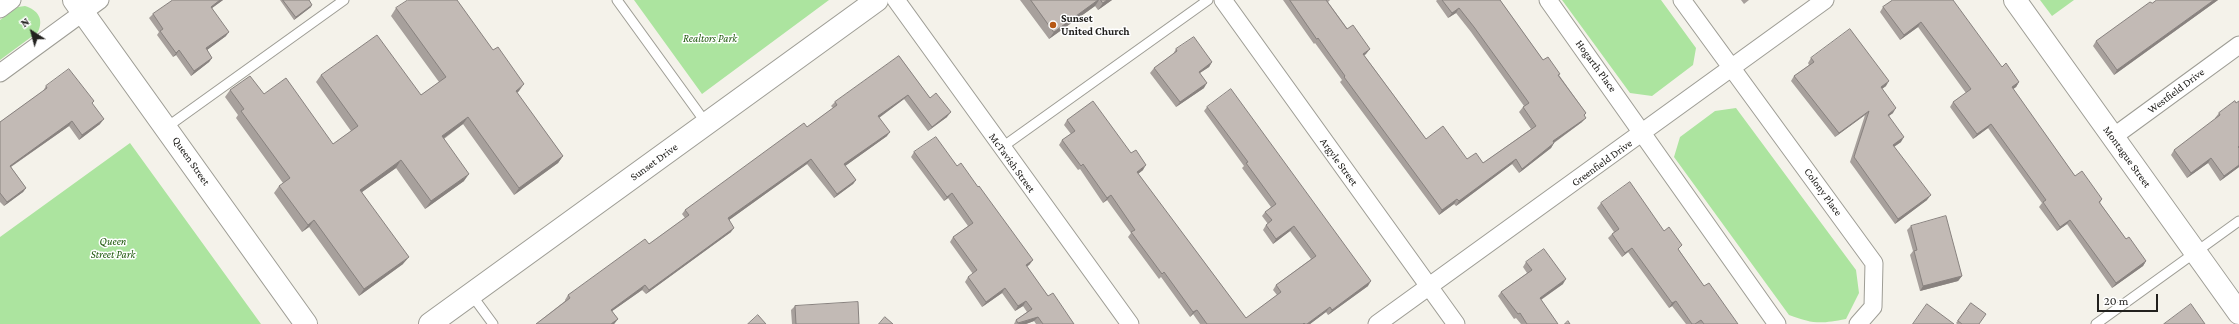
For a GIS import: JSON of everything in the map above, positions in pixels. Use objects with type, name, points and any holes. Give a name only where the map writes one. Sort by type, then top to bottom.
[{"type":"street","points":[[0,9],[12,0]]},
{"type":"street","points":[[0,74],[78,6],[100,0]]},
{"type":"street","name":"Sunset Drive","points":[[430,324],[877,0]]},
{"type":"street","name":"McTavish Street","points":[[896,0],[1001,148],[1130,324]]},
{"type":"street","name":"Argyle Street","points":[[1223,0],[1456,324]]},
{"type":"street","name":"Hogarth Place","points":[[1548,0],[1643,133]]},
{"type":"street","points":[[1682,0],[1732,68]]},
{"type":"street","name":"Greenfield Drive","points":[[1377,324],[1825,0]]},
{"type":"street","name":"Montague Street","points":[[2015,0],[2239,313]]},
{"type":"street","name":"Queen Street","points":[[78,6],[167,127],[306,324]]},
{"type":"street","name":"Westfield Drive","points":[[2113,137],[2239,45]]},
{"type":"street","name":"Colony Place","points":[[1732,68],[1874,263],[1873,307],[1858,324]]},
{"type":"street","points":[[1643,133],[1777,324]]},
{"type":"lane","points":[[167,127],[344,0]]},
{"type":"lane","points":[[617,0],[706,124]]},
{"type":"lane","points":[[1001,148],[1208,0]]},
{"type":"lane","points":[[2096,324],[2239,220]]},
{"type":"lane","points":[[472,294],[493,324]]},
{"type":"green space","name":"Realtors Park","points":[[634,0],[829,0],[702,94]]},
{"type":"green space","points":[[1562,0],[1661,0],[1696,48],[1693,65],[1652,96],[1630,93]]},
{"type":"green space","points":[[2040,0],[2074,0],[2052,16]]},
{"type":"green space","points":[[25,6],[33,10],[39,16],[40,27],[38,32],[0,60],[0,20],[18,7]]},
{"type":"green space","points":[[1736,108],[1856,270],[1859,293],[1846,319],[1830,322],[1811,322],[1789,315],[1674,157],[1680,137],[1715,111]]},
{"type":"green space","name":"Queen Street Park","points":[[130,143],[261,324],[0,324],[0,237]]},
{"type":"building","points":[[173,0],[220,0],[211,7],[229,32],[206,48],[212,58],[194,71],[179,50],[176,53],[160,31],[163,29],[153,14]]},
{"type":"building","points":[[283,0],[309,0],[312,5],[296,17]]},
{"type":"building","points":[[408,0],[457,0],[493,50],[498,47],[524,84],[516,91],[563,156],[519,188],[468,117],[442,136],[469,174],[431,201],[401,160],[360,190],[409,257],[364,289],[314,220],[308,225],[279,186],[290,178],[241,111],[244,109],[230,90],[250,76],[264,94],[286,78],[333,144],[358,126],[321,75],[377,35],[421,95],[446,77],[396,8]]},
{"type":"building","name":"Sunset United Church","points":[[1031,0],[1098,0],[1054,32]]},
{"type":"building","points":[[1290,0],[1326,0],[1347,29],[1353,25],[1370,49],[1363,54],[1426,139],[1443,126],[1467,159],[1476,153],[1483,163],[1536,126],[1523,107],[1529,103],[1474,27],[1459,8],[1452,13],[1442,0],[1500,0],[1543,60],[1548,57],[1560,74],[1558,75],[1586,113],[1584,115],[1586,118],[1553,141],[1554,143],[1522,169],[1516,159],[1459,201],[1457,199],[1442,210],[1344,77],[1345,76]]},
{"type":"building","points":[[1893,0],[1953,0],[2002,67],[2006,63],[2019,82],[2012,87],[2075,176],[2082,171],[2102,199],[2099,202],[2126,239],[2129,237],[2146,261],[2116,283],[2070,220],[2060,227],[2043,202],[2046,200],[1991,124],[1977,134],[1953,102],[1971,89],[1921,22],[1904,35],[1883,7]]},
{"type":"building","points":[[2157,0],[2214,0],[2117,70],[2096,41],[2150,2],[2152,3]]},
{"type":"building","points":[[1850,29],[1889,81],[1881,87],[1896,108],[1888,115],[1904,137],[1893,145],[1931,195],[1898,219],[1854,157],[1869,111],[1839,133],[1794,76],[1814,62],[1811,58]]},
{"type":"building","points":[[1194,37],[1212,62],[1199,72],[1207,83],[1180,102],[1154,68],[1177,51],[1176,49]]},
{"type":"building","points":[[899,56],[930,98],[936,93],[951,112],[932,127],[908,95],[878,116],[890,132],[844,164],[856,180],[837,194],[811,159],[728,218],[734,228],[649,290],[645,285],[611,310],[618,319],[611,324],[536,324],[570,298],[568,295],[645,239],[649,244],[689,215],[685,210],[804,123],[807,127],[837,105],[835,102]]},
{"type":"building","points":[[69,69],[94,101],[92,103],[104,119],[82,135],[72,121],[10,166],[26,188],[7,202],[0,193],[0,122],[47,88],[46,86]]},
{"type":"building","points":[[1231,89],[1371,281],[1332,310],[1330,307],[1307,324],[1207,324],[1197,310],[1193,312],[1164,272],[1162,274],[1131,232],[1135,230],[1111,195],[1107,198],[1083,164],[1081,166],[1062,140],[1075,131],[1067,120],[1093,101],[1131,153],[1136,150],[1146,165],[1137,172],[1246,318],[1281,292],[1276,285],[1316,256],[1294,226],[1276,239],[1266,225],[1272,220],[1265,212],[1276,204],[1246,163],[1248,162],[1207,107]]},
{"type":"building","points":[[2235,101],[2236,103],[2239,101],[2239,165],[2224,176],[2211,158],[2191,173],[2174,150],[2220,115],[2219,113]]},
{"type":"building","points":[[936,137],[957,166],[961,163],[978,187],[979,186],[1033,260],[1026,265],[1048,296],[1053,293],[1074,324],[1043,324],[1038,317],[1018,323],[1016,320],[1032,309],[1026,301],[1018,306],[1005,288],[986,302],[968,277],[977,270],[953,237],[973,223],[952,193],[947,197],[914,152]]},
{"type":"building","points":[[1630,182],[1664,231],[1669,227],[1682,245],[1678,249],[1704,286],[1709,283],[1738,324],[1704,324],[1701,320],[1695,324],[1692,324],[1676,301],[1672,303],[1632,248],[1625,253],[1612,234],[1619,229],[1601,203]]},
{"type":"building","points":[[1946,216],[1962,276],[1923,286],[1914,251],[1917,250],[1911,226]]},
{"type":"building","points":[[1544,249],[1566,279],[1540,298],[1558,324],[1527,324],[1520,313],[1518,314],[1501,292],[1532,270],[1526,262]]},
{"type":"building","points":[[858,302],[859,324],[796,324],[795,306]]},
{"type":"building","points":[[1971,303],[1986,314],[1979,324],[1962,324],[1958,321]]},
{"type":"building","points":[[1927,304],[1954,324],[1913,324]]},
{"type":"building","points":[[2191,304],[2205,324],[2164,324]]},
{"type":"building","points":[[758,315],[766,324],[748,324]]},
{"type":"building","points":[[885,317],[893,324],[879,324]]},
{"type":"place","name":"Sunset United Church","points":[[1053,25]]}]
